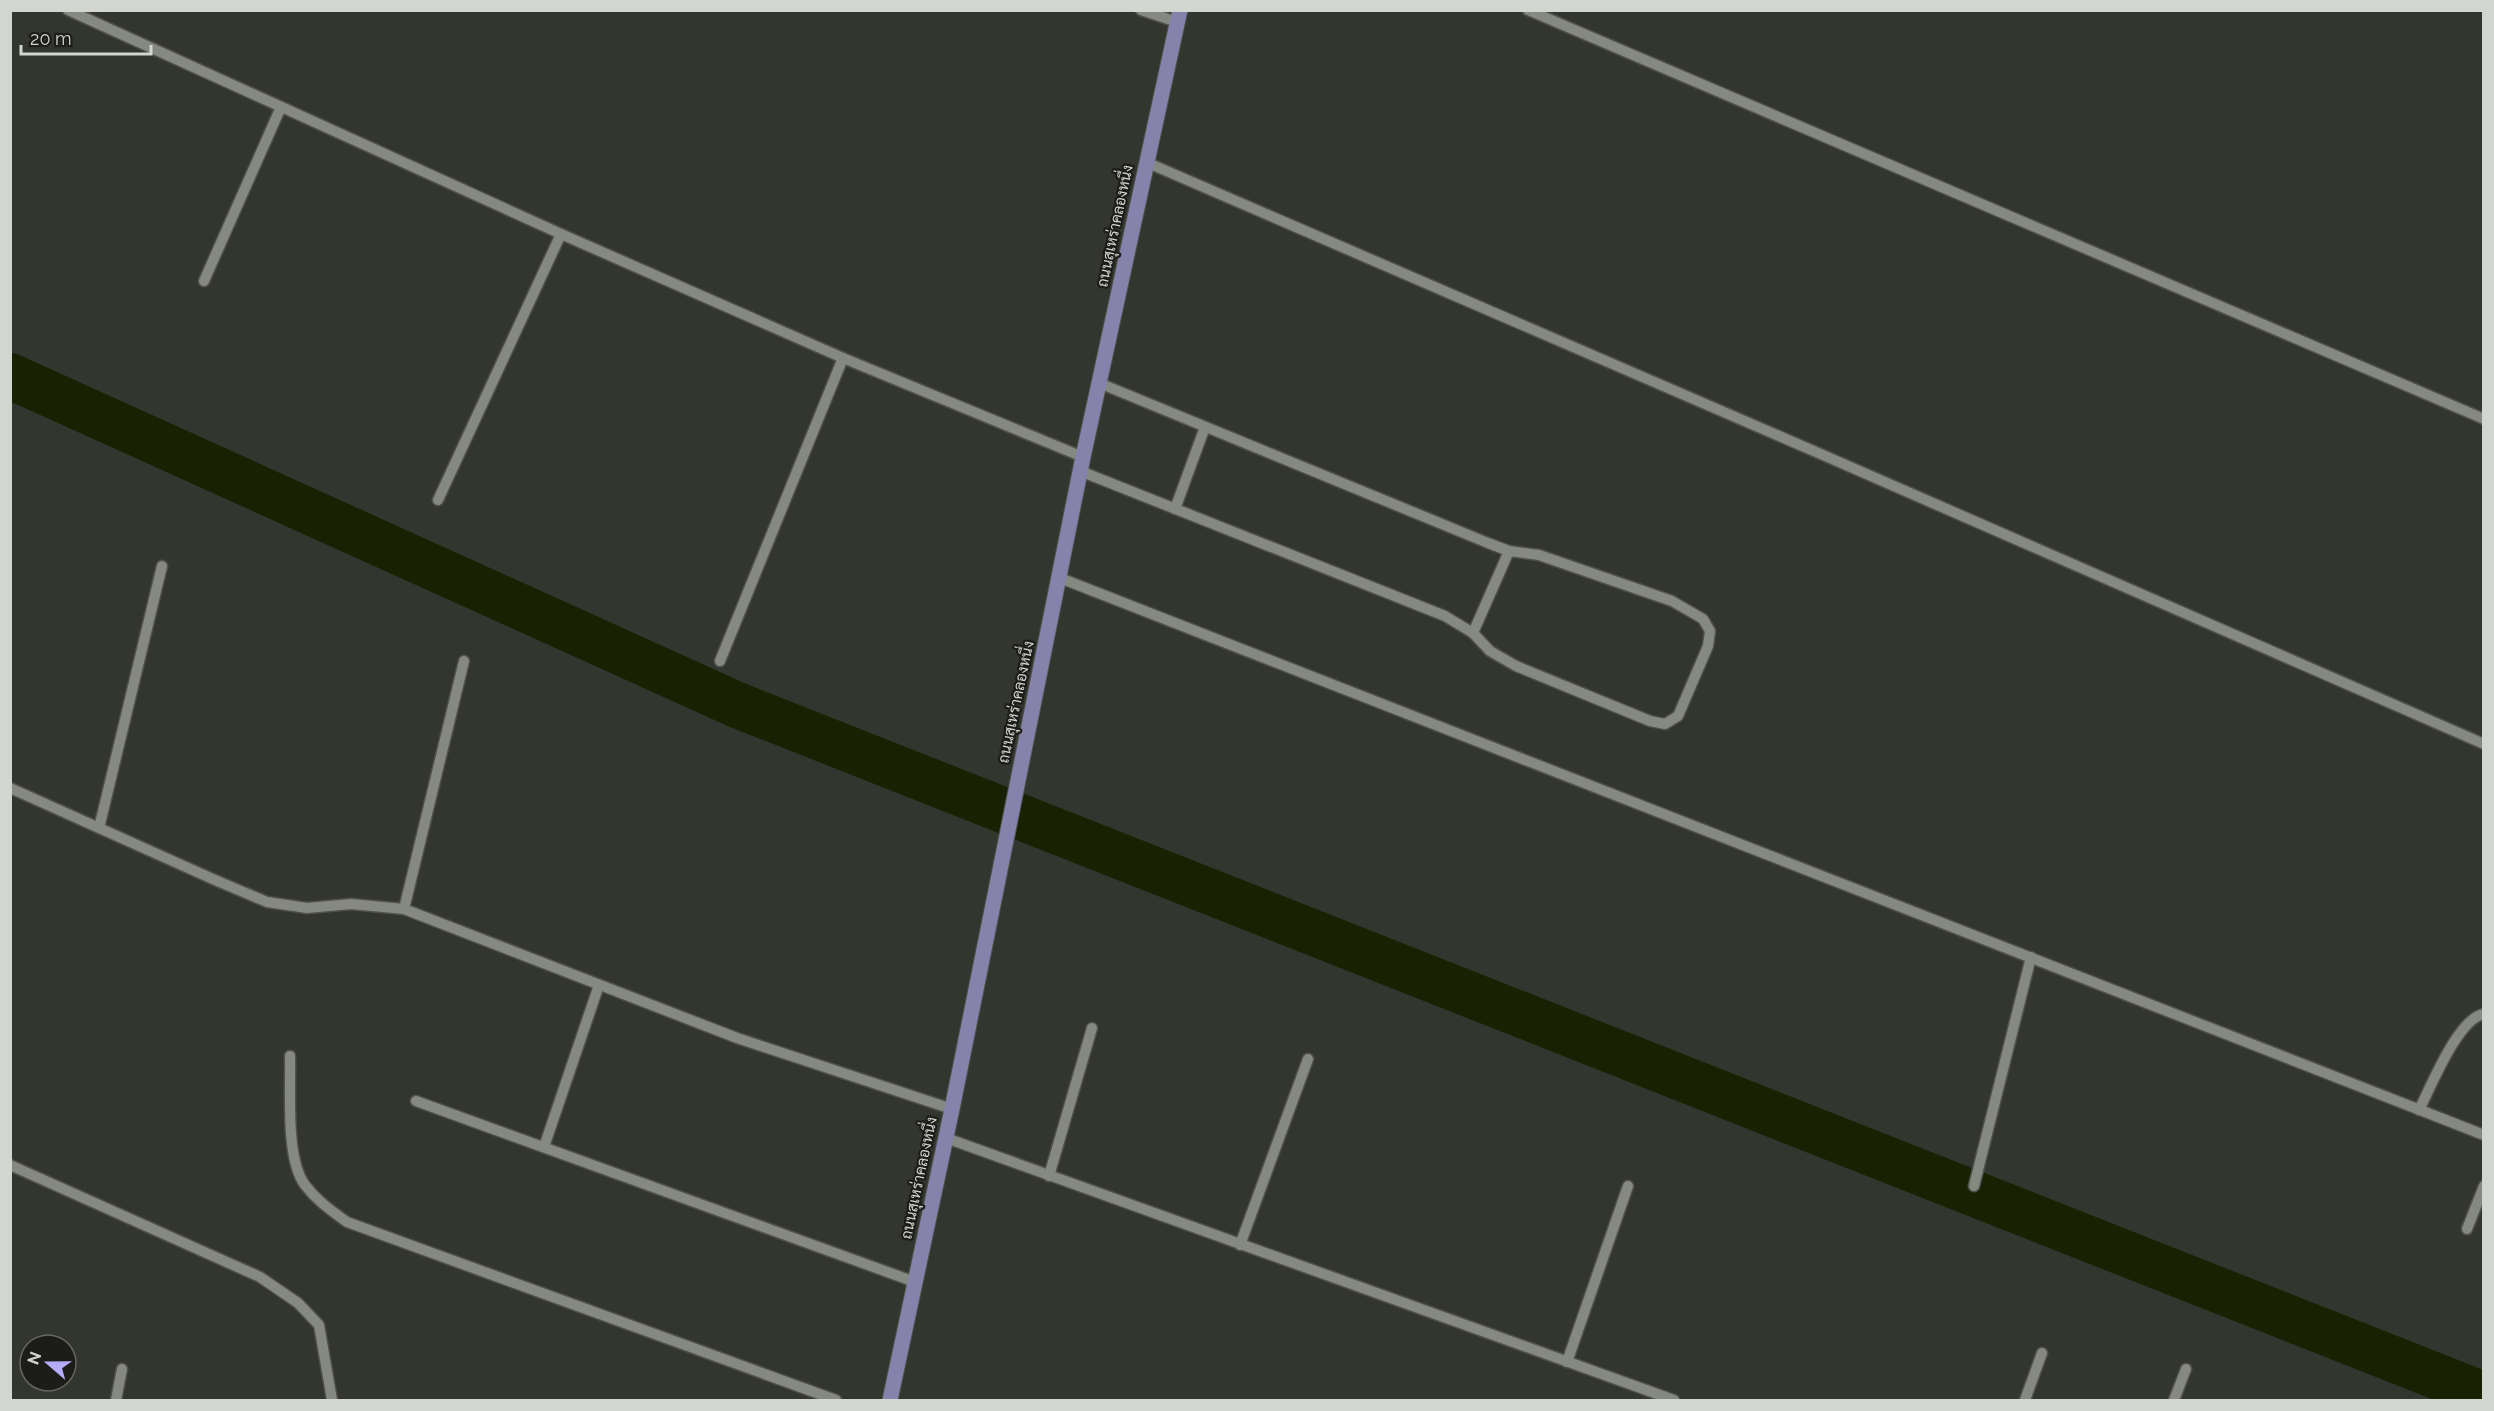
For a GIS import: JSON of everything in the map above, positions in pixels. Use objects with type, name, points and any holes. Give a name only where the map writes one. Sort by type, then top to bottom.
[{"type":"main road","name":"ถนนสุเหร่าคลองหนึ่ง","points":[[890,1401],[946,1138],[1082,464],[1179,16]]},
{"type":"street","points":[[68,10],[561,234],[1082,464],[1175,509],[1445,616],[1473,633],[1490,651],[1516,666],[1650,721],[1665,724],[1678,716],[1707,646],[1710,631],[1704,619],[1672,601],[1539,555],[1509,551],[1099,383]]},
{"type":"street","points":[[1141,10],[1179,16]]},
{"type":"street","points":[[1528,10],[2484,419]]},
{"type":"street","points":[[204,281],[281,107]]},
{"type":"street","points":[[1148,163],[1823,454],[2484,744]]},
{"type":"street","points":[[438,500],[561,234]]},
{"type":"street","points":[[720,661],[843,358]]},
{"type":"street","points":[[1175,509],[1205,427]]},
{"type":"street","points":[[1473,633],[1509,551]]},
{"type":"street","points":[[99,828],[162,566]]},
{"type":"street","points":[[1060,578],[2484,1135]]},
{"type":"street","points":[[404,909],[464,661]]},
{"type":"street","points":[[10,788],[267,902],[307,908],[351,904],[404,909],[736,1038],[952,1108]]},
{"type":"street","points":[[1974,1186],[2031,957]]},
{"type":"street","points":[[544,1147],[599,985]]},
{"type":"street","points":[[2419,1110],[2456,1038],[2476,1015],[2484,1014]]},
{"type":"street","points":[[1048,1176],[1092,1028]]},
{"type":"street","points":[[290,1056],[293,1158],[304,1184],[322,1205],[347,1222],[836,1401]]},
{"type":"street","points":[[1240,1245],[1308,1059]]},
{"type":"street","points":[[416,1101],[915,1282]]},
{"type":"street","points":[[946,1138],[1674,1401]]},
{"type":"street","points":[[10,1165],[260,1277],[298,1303],[319,1325],[332,1401]]},
{"type":"street","points":[[1568,1362],[1628,1186]]},
{"type":"street","points":[[2467,1228],[2484,1186]]},
{"type":"street","points":[[2025,1401],[2042,1353]]},
{"type":"street","points":[[116,1401],[122,1369]]},
{"type":"street","points":[[2174,1401],[2187,1369]]},
{"type":"waterway","points":[[10,376],[737,705],[2484,1395]]}]
